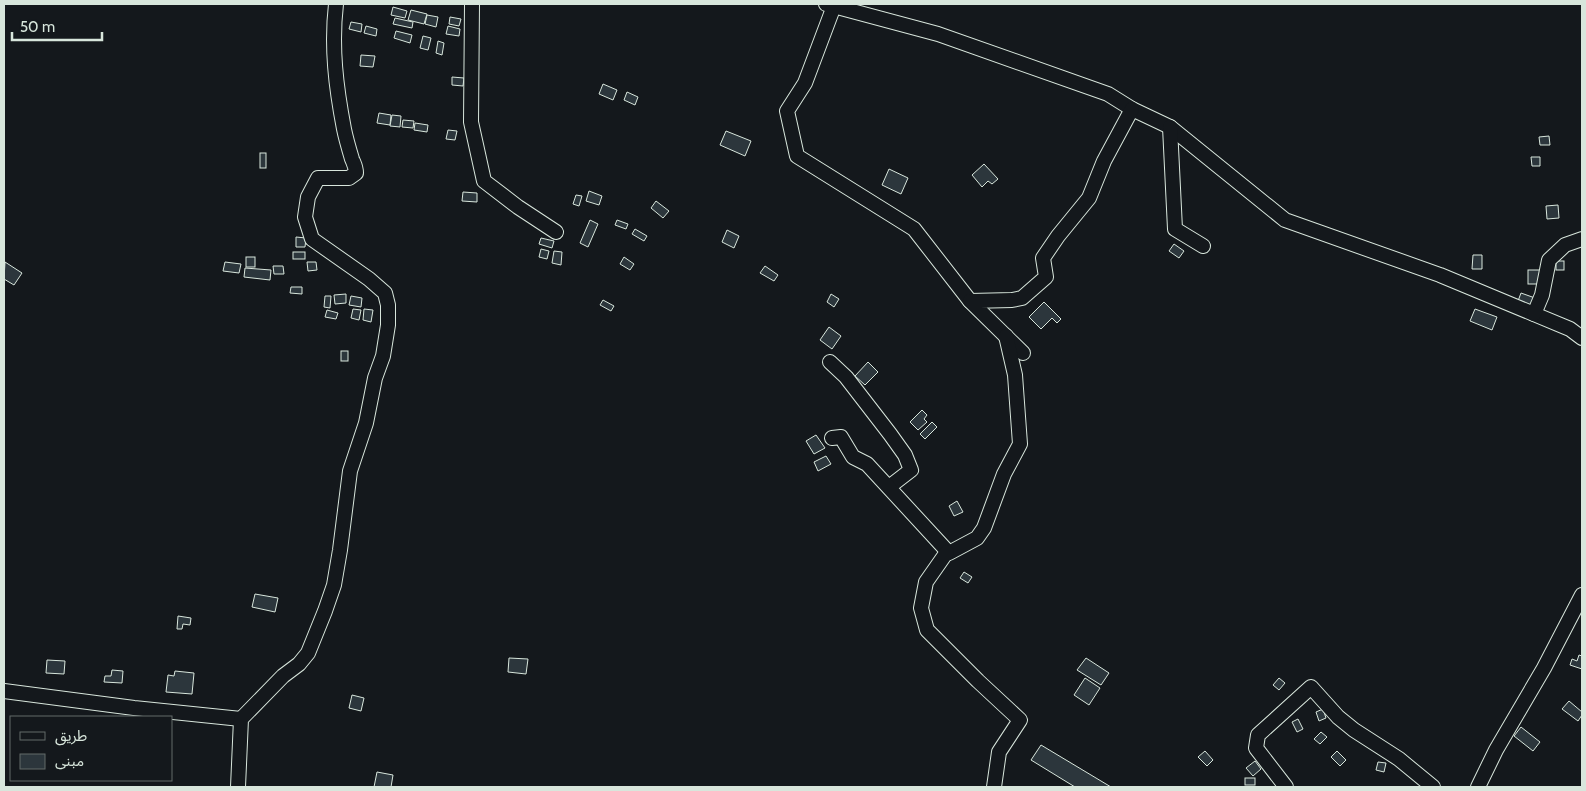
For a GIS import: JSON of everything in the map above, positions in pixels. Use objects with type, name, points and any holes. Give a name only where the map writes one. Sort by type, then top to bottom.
[{"type":"street","points":[[238,787],[241,719],[283,676],[299,664],[308,653],[334,584],[350,471],[366,423],[375,378],[383,356],[388,325],[388,305],[385,293],[370,279],[312,239],[305,217],[308,197],[318,178],[349,178],[356,173],[344,131],[335,76],[333,31],[336,4]]},
{"type":"street","points":[[472,4],[471,122],[484,181],[518,207],[556,232]]},
{"type":"street","points":[[1024,353],[970,301],[914,229],[797,156],[787,111],[804,84],[830,5],[938,34],[1108,94],[1132,110],[1170,127],[1285,220],[1440,275],[1570,329],[1582,338]]},
{"type":"street","points":[[970,301],[1022,298],[1046,276],[1043,258],[1089,198],[1104,161],[1132,110]]},
{"type":"street","points":[[1170,127],[1175,229],[1203,246]]},
{"type":"street","points":[[1534,314],[1542,295],[1549,260],[1565,245],[1582,239]]},
{"type":"street","points":[[994,787],[1000,752],[1020,720],[927,630],[921,608],[926,582],[947,552],[978,538],[984,528],[1004,474],[1020,444],[1015,375],[1006,336]]},
{"type":"street","points":[[830,362],[846,377],[905,455],[911,470],[889,487]]},
{"type":"street","points":[[832,438],[841,437],[853,457],[867,464],[947,552]]},
{"type":"street","points":[[1478,787],[1496,750],[1544,668],[1582,595]]},
{"type":"street","points":[[1286,787],[1256,748],[1258,736],[1310,687],[1338,717],[1354,730],[1399,759],[1433,787]]},
{"type":"street","points":[[4,691],[134,708],[241,719]]},
{"type":"building","points":[[393,7],[407,11],[405,18],[391,15]]},
{"type":"building","points":[[411,10],[427,14],[424,24],[408,20]]},
{"type":"building","points":[[427,15],[438,17],[436,27],[425,24]]},
{"type":"building","points":[[450,17],[461,19],[459,26],[449,24]]},
{"type":"building","points":[[395,18],[413,22],[412,28],[393,24]]},
{"type":"building","points":[[351,22],[362,24],[361,32],[349,29]]},
{"type":"building","points":[[366,26],[377,29],[376,36],[364,33]]},
{"type":"building","points":[[448,26],[460,29],[459,36],[446,34]]},
{"type":"building","points":[[396,31],[412,35],[410,43],[394,38]]},
{"type":"building","points":[[423,36],[431,38],[428,50],[420,48]]},
{"type":"building","points":[[438,41],[444,43],[442,55],[436,53]]},
{"type":"building","points":[[361,55],[375,56],[373,67],[360,66]]},
{"type":"building","points":[[452,77],[464,78],[463,86],[452,85]]},
{"type":"building","points":[[603,84],[617,90],[613,100],[599,94]]},
{"type":"building","points":[[627,92],[638,97],[635,105],[624,100]]},
{"type":"building","points":[[379,113],[391,115],[390,125],[377,123]]},
{"type":"building","points":[[392,115],[401,116],[400,127],[390,126]]},
{"type":"building","points":[[403,120],[414,121],[413,128],[402,127]]},
{"type":"building","points":[[415,123],[428,125],[427,132],[414,130]]},
{"type":"building","points":[[448,130],[457,131],[455,140],[446,139]]},
{"type":"building","points":[[726,131],[751,141],[745,156],[720,145]]},
{"type":"building","points":[[1549,136],[1550,145],[1540,145],[1539,137]]},
{"type":"building","points":[[260,153],[266,153],[266,168],[260,168]]},
{"type":"building","points":[[1531,157],[1540,157],[1540,166],[1532,166]]},
{"type":"building","points":[[984,164],[998,179],[992,184],[988,181],[982,187],[972,175]]},
{"type":"building","points":[[889,169],[908,178],[901,194],[882,185]]},
{"type":"building","points":[[589,191],[602,196],[599,205],[586,201]]},
{"type":"building","points":[[463,192],[477,193],[477,202],[462,201]]},
{"type":"building","points":[[576,195],[582,196],[579,206],[573,204]]},
{"type":"building","points":[[656,201],[669,211],[663,218],[651,208]]},
{"type":"building","points":[[1558,205],[1559,218],[1547,219],[1546,206]]},
{"type":"building","points":[[590,220],[598,224],[588,247],[580,243]]},
{"type":"building","points":[[617,220],[628,224],[626,229],[615,225]]},
{"type":"building","points":[[635,229],[647,236],[644,241],[632,234]]},
{"type":"building","points":[[727,230],[739,236],[734,248],[722,242]]},
{"type":"building","points":[[296,237],[306,238],[305,247],[296,247]]},
{"type":"building","points":[[541,238],[554,241],[552,248],[539,244]]},
{"type":"building","points":[[1174,244],[1184,251],[1179,258],[1169,251]]},
{"type":"building","points":[[541,249],[549,251],[547,259],[539,257]]},
{"type":"building","points":[[554,251],[562,252],[561,265],[552,263]]},
{"type":"building","points":[[293,252],[305,252],[305,259],[293,259]]},
{"type":"building","points":[[1473,255],[1482,255],[1482,269],[1472,269]]},
{"type":"building","points":[[246,257],[255,257],[255,267],[246,267]]},
{"type":"building","points":[[624,257],[634,264],[630,270],[620,264]]},
{"type":"building","points":[[1556,261],[1564,261],[1564,270],[1556,270]]},
{"type":"building","points":[[5,262],[22,273],[14,285],[4,279]]},
{"type":"building","points":[[225,262],[241,264],[239,273],[223,271]]},
{"type":"building","points":[[307,262],[316,262],[317,270],[308,271]]},
{"type":"building","points":[[273,266],[283,266],[284,274],[274,274]]},
{"type":"building","points":[[765,266],[778,275],[774,281],[760,273]]},
{"type":"building","points":[[245,268],[271,270],[270,280],[244,277]]},
{"type":"building","points":[[1528,270],[1541,270],[1541,284],[1528,284]]},
{"type":"building","points":[[291,287],[302,287],[302,294],[290,293]]},
{"type":"building","points":[[1521,293],[1535,298],[1532,306],[1518,301]]},
{"type":"building","points":[[346,294],[346,303],[335,304],[334,295]]},
{"type":"building","points":[[831,294],[839,299],[834,307],[827,302]]},
{"type":"building","points":[[325,296],[331,296],[330,308],[324,307]]},
{"type":"building","points":[[351,296],[362,298],[361,307],[349,305]]},
{"type":"building","points":[[603,300],[614,306],[611,311],[600,305]]},
{"type":"building","points":[[1044,302],[1061,319],[1057,323],[1052,318],[1041,329],[1029,317]]},
{"type":"building","points":[[353,309],[361,310],[359,320],[351,318]]},
{"type":"building","points":[[364,309],[373,310],[371,322],[363,320]]},
{"type":"building","points":[[1475,309],[1497,317],[1492,330],[1470,321]]},
{"type":"building","points":[[327,310],[338,313],[336,319],[325,317]]},
{"type":"building","points":[[829,327],[841,336],[832,349],[820,340]]},
{"type":"building","points":[[341,351],[348,351],[348,361],[341,361]]},
{"type":"building","points":[[868,362],[878,372],[865,385],[855,376]]},
{"type":"building","points":[[922,410],[927,415],[924,419],[927,422],[918,430],[910,422]]},
{"type":"building","points":[[932,422],[937,427],[925,439],[920,434]]},
{"type":"building","points":[[816,435],[825,448],[814,454],[806,441]]},
{"type":"building","points":[[826,456],[831,464],[818,471],[814,462]]},
{"type":"building","points":[[957,501],[963,512],[954,516],[949,506]]},
{"type":"building","points":[[964,572],[972,577],[968,583],[960,578]]},
{"type":"building","points":[[255,594],[278,598],[275,612],[252,607]]},
{"type":"building","points":[[178,616],[191,618],[190,625],[183,624],[182,629],[177,629]]},
{"type":"building","points":[[1579,655],[1582,656],[1582,669],[1570,665],[1572,659],[1577,661]]},
{"type":"building","points":[[509,658],[528,659],[526,674],[508,672]]},
{"type":"building","points":[[1086,658],[1109,673],[1101,685],[1077,670]]},
{"type":"building","points":[[47,660],[65,661],[64,674],[46,673]]},
{"type":"building","points":[[112,670],[123,671],[122,683],[104,682],[105,676],[111,676]]},
{"type":"building","points":[[175,671],[194,673],[192,694],[166,692],[168,675],[174,676]]},
{"type":"building","points":[[1085,678],[1100,688],[1089,705],[1074,695]]},
{"type":"building","points":[[1279,678],[1285,683],[1279,690],[1273,685]]},
{"type":"building","points":[[352,695],[364,698],[361,711],[349,708]]},
{"type":"building","points":[[1569,701],[1582,712],[1578,721],[1562,709]]},
{"type":"building","points":[[1323,709],[1326,718],[1319,721],[1316,712]]},
{"type":"building","points":[[1298,719],[1303,729],[1297,732],[1292,722]]},
{"type":"building","points":[[1521,727],[1540,742],[1533,751],[1514,736]]},
{"type":"building","points":[[1321,732],[1327,737],[1320,744],[1314,739]]},
{"type":"building","points":[[1041,745],[1111,787],[1075,787],[1031,760]]},
{"type":"building","points":[[1205,751],[1213,760],[1207,766],[1198,757]]},
{"type":"building","points":[[1337,751],[1346,760],[1340,766],[1331,757]]},
{"type":"building","points":[[1255,761],[1261,769],[1253,776],[1246,768]]},
{"type":"building","points":[[1378,762],[1386,763],[1384,772],[1376,770]]},
{"type":"building","points":[[377,772],[393,775],[391,787],[374,787]]},
{"type":"building","points":[[1245,778],[1255,778],[1255,785],[1245,785]]}]
